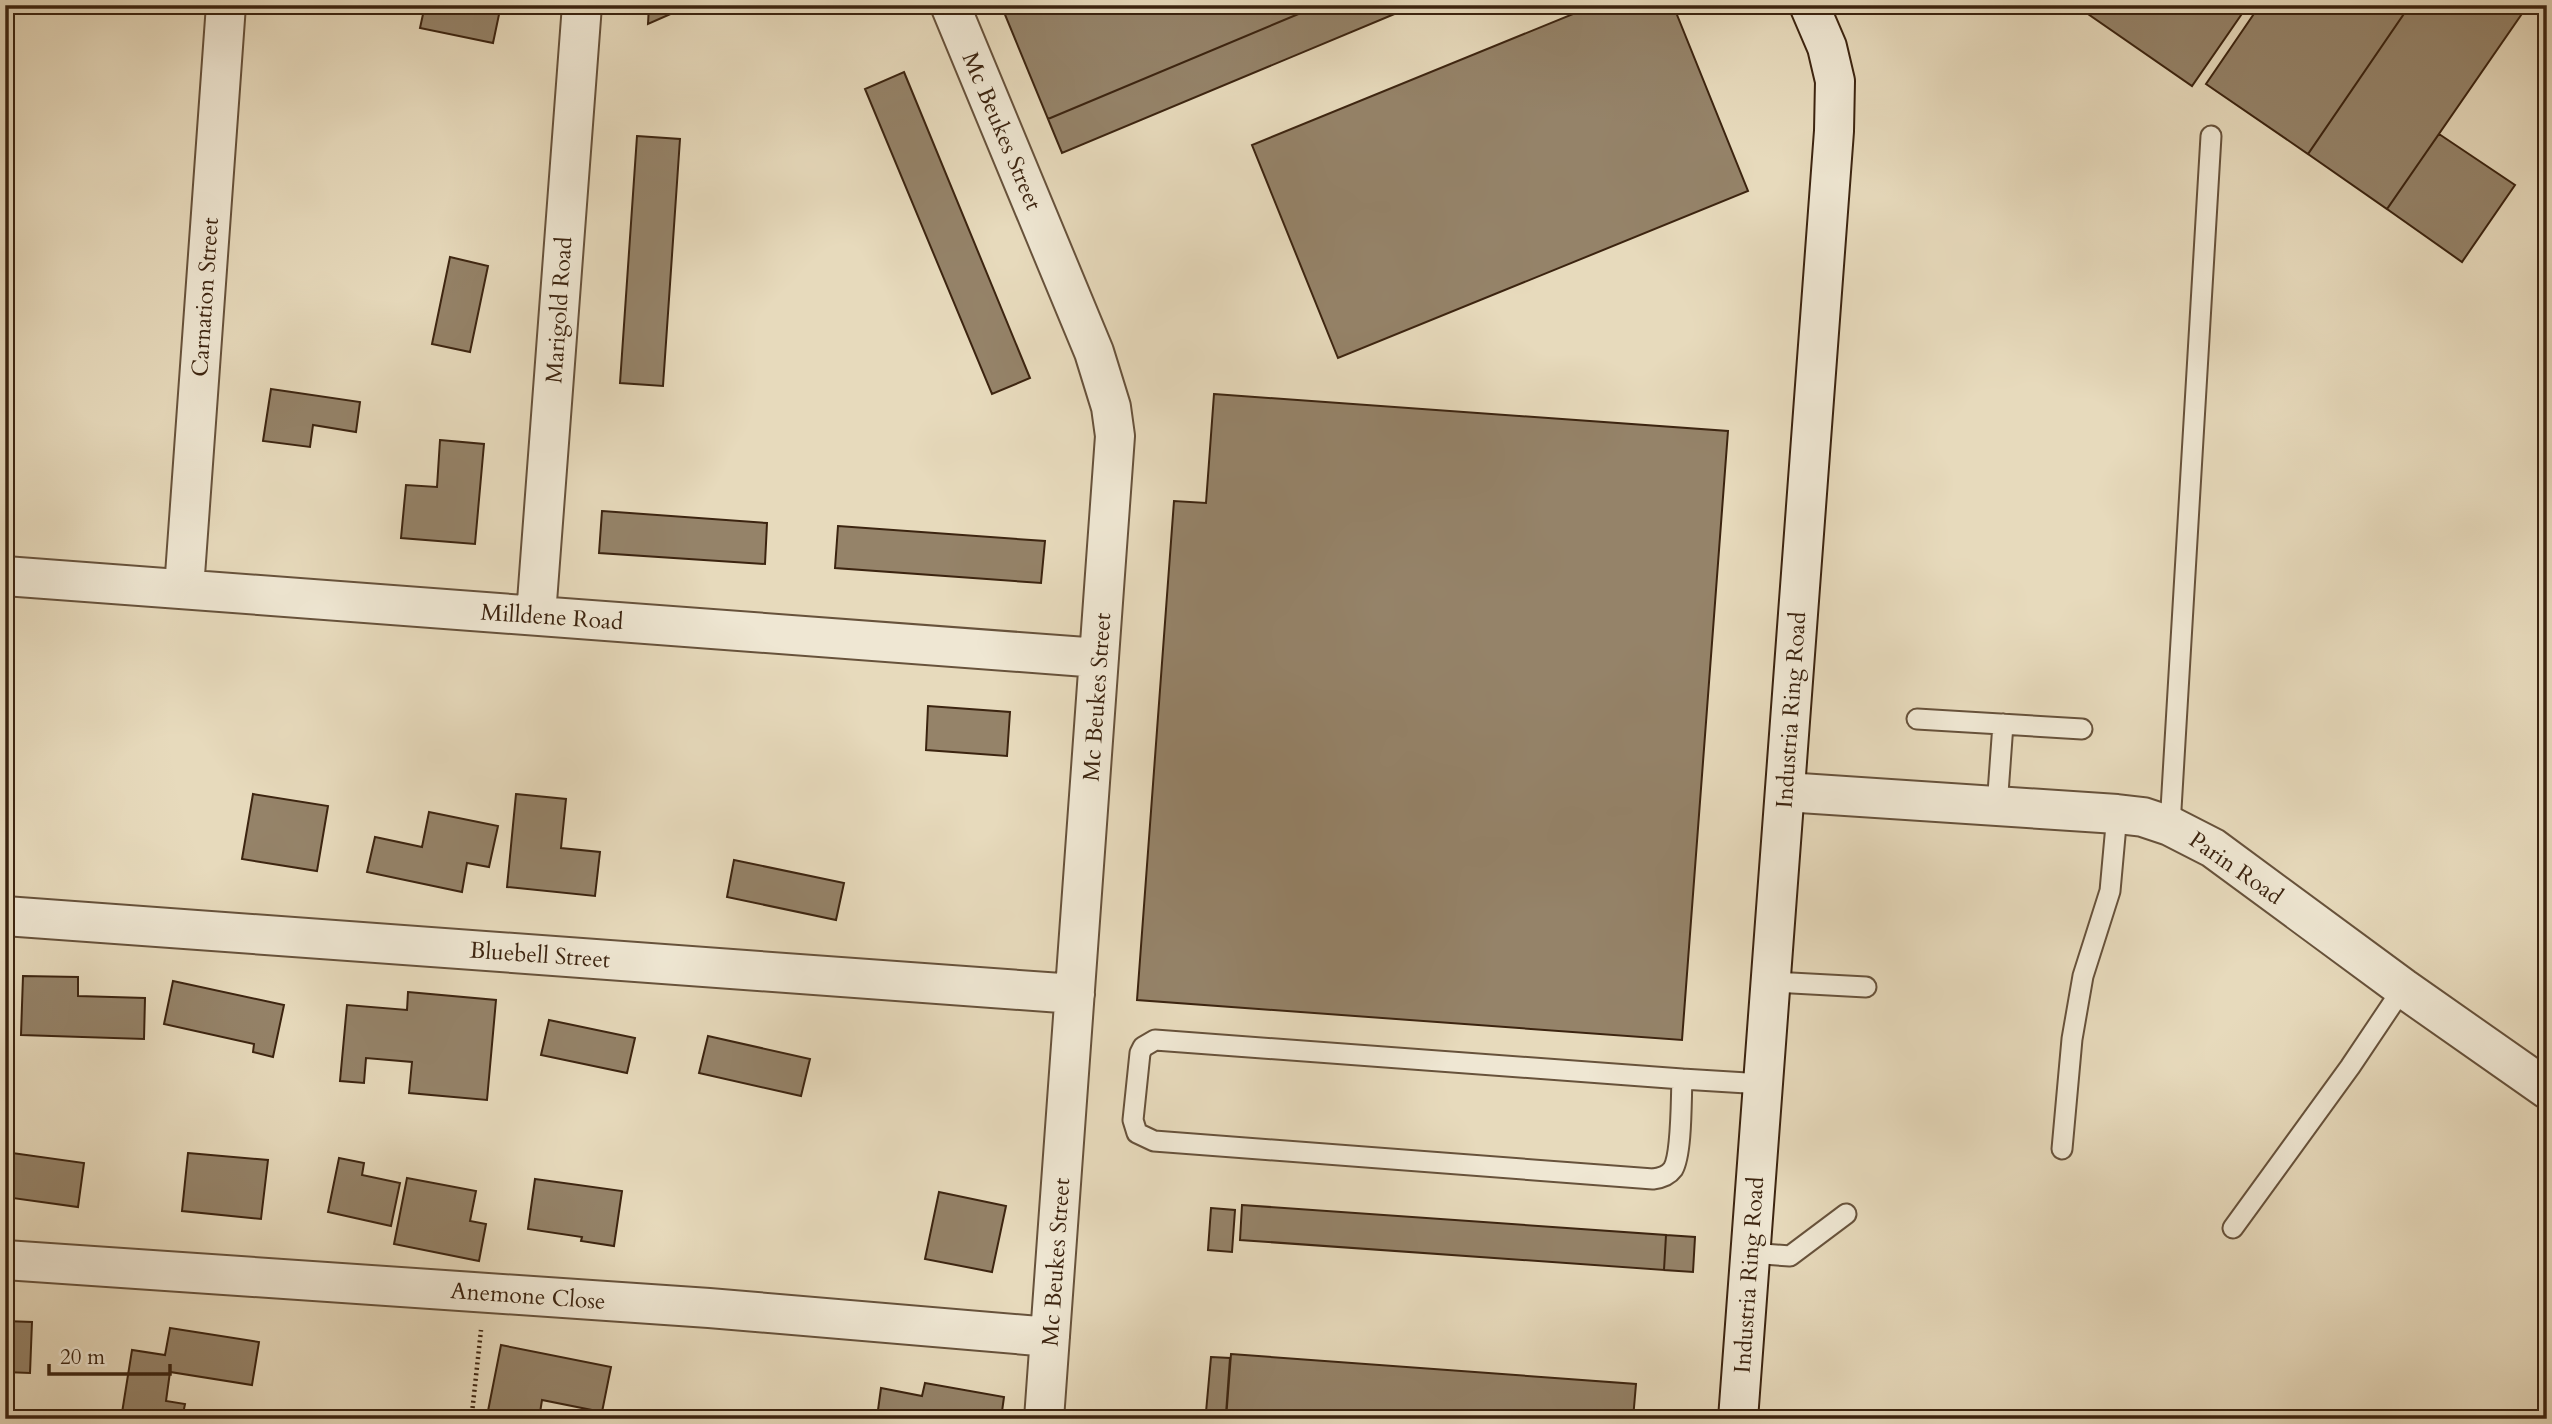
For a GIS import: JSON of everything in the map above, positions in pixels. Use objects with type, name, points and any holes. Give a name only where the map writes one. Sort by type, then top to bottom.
[{"type":"street","name":"Carnation Street","points":[[184,589],[226,5]]},
{"type":"street","name":"Marigold Road","points":[[536,615],[582,5]]},
{"type":"street","name":"Mc Beukes Street","points":[[950,5],[1094,352],[1111,407],[1115,436],[1044,1419]]},
{"type":"street","name":"Industria Ring Road","points":[[1738,1419],[1835,101],[1832,64],[1810,5]]},
{"type":"street","name":"Milldene Road","points":[[5,576],[1099,658]]},
{"type":"street","name":"Parin Road","points":[[1785,792],[2117,814],[2143,817],[2170,826],[2213,848],[2547,1090]]},
{"type":"street","name":"Bluebell Street","points":[[5,916],[1075,994]]},
{"type":"street","name":"Anemone Close","points":[[5,1260],[709,1308],[1050,1337]]},
{"type":"lane","points":[[2170,826],[2211,135]]},
{"type":"lane","points":[[1917,719],[2082,729]]},
{"type":"lane","points":[[1997,807],[2003,724]]},
{"type":"lane","points":[[2062,1149],[2072,1039],[2083,976],[2110,891],[2117,814]]},
{"type":"lane","points":[[1772,982],[1866,987]]},
{"type":"lane","points":[[2233,1228],[2350,1067],[2403,988]]},
{"type":"lane","points":[[1682,1079],[1677,1157],[1672,1171],[1660,1178],[1154,1141],[1142,1137],[1133,1127],[1138,1060],[1143,1047],[1155,1040],[1763,1084]]},
{"type":"lane","points":[[1750,1253],[1790,1256],[1846,1214]]},
{"type":"path","points":[[456,1419],[472,1413],[485,1293]]},
{"type":"building","points":[[425,5],[501,5],[493,43],[420,28]]},
{"type":"building","points":[[649,5],[691,5],[648,24]]},
{"type":"building","points":[[1001,5],[1320,5],[1048,119]]},
{"type":"building","points":[[1320,5],[1416,5],[1062,153],[1048,119]]},
{"type":"building","points":[[1595,5],[1673,5],[1748,191],[1338,358],[1252,145]]},
{"type":"building","points":[[2075,5],[2248,5],[2192,86]]},
{"type":"building","points":[[2260,5],[2410,5],[2308,154],[2206,84]]},
{"type":"building","points":[[2410,5],[2528,5],[2387,209],[2308,154]]},
{"type":"building","points":[[904,72],[1030,378],[992,394],[865,89]]},
{"type":"building","points":[[2439,134],[2515,185],[2462,262],[2387,209]]},
{"type":"building","points":[[637,136],[680,139],[663,386],[620,383]]},
{"type":"building","points":[[450,257],[488,266],[470,352],[432,344]]},
{"type":"building","points":[[271,389],[360,402],[356,432],[313,425],[310,447],[263,441]]},
{"type":"building","points":[[1214,394],[1728,431],[1682,1040],[1137,1000],[1174,501],[1206,503]]},
{"type":"building","points":[[440,440],[484,444],[475,544],[401,538],[406,485],[437,487]]},
{"type":"building","points":[[602,511],[767,523],[765,564],[599,553]]},
{"type":"building","points":[[838,526],[1045,541],[1041,583],[835,568]]},
{"type":"building","points":[[928,706],[1010,712],[1007,756],[926,750]]},
{"type":"building","points":[[253,794],[328,806],[317,871],[242,859]]},
{"type":"building","points":[[516,794],[566,799],[561,848],[600,852],[595,896],[507,887]]},
{"type":"building","points":[[429,812],[498,826],[489,867],[467,863],[462,892],[367,872],[375,837],[422,847]]},
{"type":"building","points":[[734,860],[844,883],[836,920],[727,897]]},
{"type":"building","points":[[23,976],[78,977],[78,996],[145,998],[144,1039],[21,1035]]},
{"type":"building","points":[[173,981],[284,1005],[273,1057],[253,1052],[254,1044],[164,1024]]},
{"type":"building","points":[[408,992],[496,1000],[487,1100],[409,1093],[412,1062],[366,1058],[364,1083],[340,1081],[347,1005],[407,1010]]},
{"type":"building","points":[[549,1020],[635,1038],[627,1073],[541,1055]]},
{"type":"building","points":[[708,1036],[810,1059],[801,1096],[699,1073]]},
{"type":"building","points":[[5,1152],[84,1163],[78,1207],[5,1197]]},
{"type":"building","points":[[188,1153],[268,1160],[261,1219],[182,1211]]},
{"type":"building","points":[[339,1158],[364,1163],[362,1175],[400,1183],[391,1226],[328,1212]]},
{"type":"building","points":[[407,1178],[476,1191],[470,1221],[486,1224],[479,1261],[394,1244]]},
{"type":"building","points":[[535,1179],[622,1191],[614,1246],[581,1241],[582,1237],[528,1229]]},
{"type":"building","points":[[939,1192],[1006,1206],[992,1272],[925,1259]]},
{"type":"building","points":[[1242,1205],[1666,1235],[1664,1270],[1240,1240]]},
{"type":"building","points":[[1211,1208],[1235,1210],[1232,1252],[1208,1250]]},
{"type":"building","points":[[1666,1235],[1695,1237],[1693,1272],[1664,1270]]},
{"type":"building","points":[[5,1321],[32,1322],[30,1373],[5,1372]]},
{"type":"building","points":[[170,1328],[259,1342],[252,1385],[170,1372],[166,1401],[185,1404],[182,1419],[121,1419],[132,1350],[165,1355]]},
{"type":"building","points":[[501,1345],[611,1367],[602,1412],[542,1400],[539,1419],[488,1411]]},
{"type":"building","points":[[1231,1354],[1636,1384],[1633,1419],[1226,1419]]},
{"type":"building","points":[[1211,1357],[1230,1358],[1226,1414],[1206,1412]]},
{"type":"building","points":[[925,1383],[1004,1397],[1001,1419],[921,1419],[878,1410],[881,1388],[922,1396]]}]
